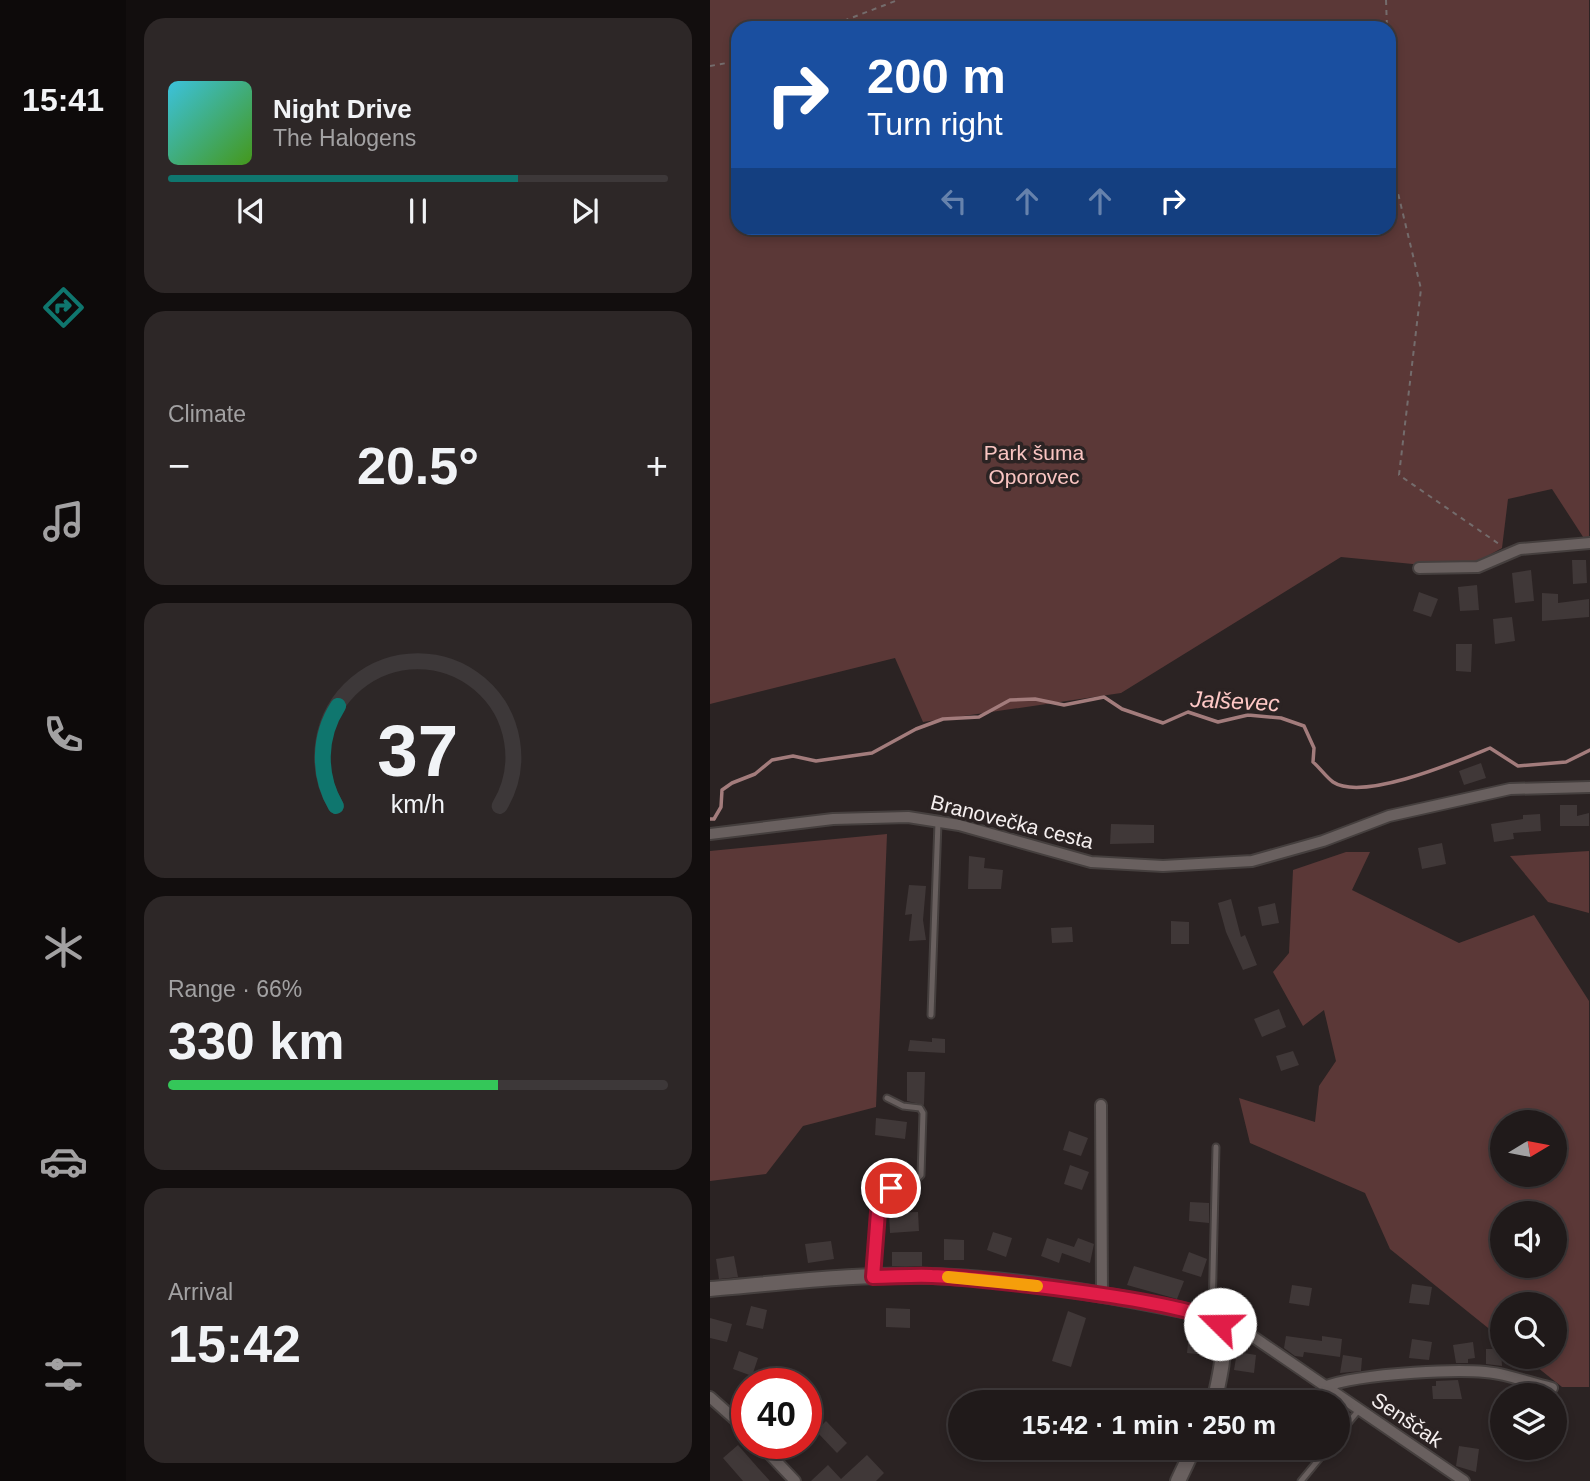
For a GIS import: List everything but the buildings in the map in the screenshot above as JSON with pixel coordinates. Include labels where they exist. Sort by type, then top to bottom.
[{"type":"street","points":[[1419,568],[1478,567],[1510,552],[1578,542],[1590,543]]},
{"type":"street","name":"Branovečka cesta","points":[[710,834],[833,819],[908,817],[938,822],[1091,862],[1163,866],[1252,861],[1323,841],[1389,816],[1510,789],[1590,787]]},
{"type":"street","points":[[1101,1105],[1102,1295]]},
{"type":"street","points":[[710,1289],[873,1277],[933,1276],[1102,1295],[1217,1323],[1222,1352],[1216,1390]]},
{"type":"street","name":"Senščak","points":[[1217,1323],[1249,1334],[1464,1481]]},
{"type":"street","points":[[1324,1387],[1336,1382],[1409,1373],[1503,1374],[1534,1383]]},
{"type":"street","points":[[710,1397],[731,1416]]},
{"type":"street","points":[[774,1459],[795,1481]]},
{"type":"street","points":[[1178,1481],[1188,1460]]},
{"type":"lane","points":[[931,1015],[938,822]]},
{"type":"lane","points":[[873,1277],[879,1199],[882,1192],[914,1182],[921,1175],[924,1113],[920,1108],[903,1106],[887,1098]]},
{"type":"lane","points":[[1216,1147],[1217,1323]]},
{"type":"lane","points":[[1350,1421],[1358,1411]]},
{"type":"lane","points":[[1301,1481],[1318,1460]]},
{"type":"path","points":[[842,21],[898,0]]},
{"type":"path","points":[[1386,0],[1387,21]]},
{"type":"path","points":[[710,66],[731,62]]},
{"type":"path","points":[[1396,185],[1421,289],[1399,475],[1510,552]]},
{"type":"green space","name":"Park šuma Oporovec","points":[[710,0],[1589,0],[1589,546],[1552,489],[1508,499],[1502,548],[1464,569],[1341,557],[1121,693],[923,722],[895,658],[710,704]]},
{"type":"green space","points":[[887,834],[876,1107],[803,1126],[766,1174],[710,1181],[710,851]]},
{"type":"green space","points":[[1589,851],[1589,913],[1548,902],[1510,856]]},
{"type":"green space","points":[[1346,852],[1370,852],[1352,890],[1459,943],[1534,915],[1589,1001],[1589,1387],[1567,1387],[1567,1383],[1557,1383],[1539,1369],[1567,1369],[1567,1292],[1490,1292],[1490,1330],[1390,1249],[1365,1193],[1250,1143],[1239,1098],[1315,1122],[1319,1086],[1336,1061],[1324,1010],[1303,1026],[1273,972],[1289,953],[1293,870]]},
{"type":"waterway","name":"Jalševec","points":[[710,819],[714,819],[721,807],[722,790],[755,774],[772,760],[793,756],[816,761],[872,753],[916,729],[943,719],[979,717],[1010,700],[1035,699],[1064,705],[1104,697],[1122,709],[1163,723],[1188,712],[1218,722],[1248,715],[1281,718],[1304,726],[1314,748],[1313,762],[1333,782],[1347,787],[1366,787],[1411,777],[1490,748],[1518,766],[1566,762],[1590,750]]},
{"type":"slow traffic","points":[[948,1277],[1037,1286]]},
{"type":"route","points":[[891,1188],[882,1192],[876,1213],[873,1277],[933,1276],[1066,1289],[1197,1313],[1209,1316],[1220,1324]]}]
